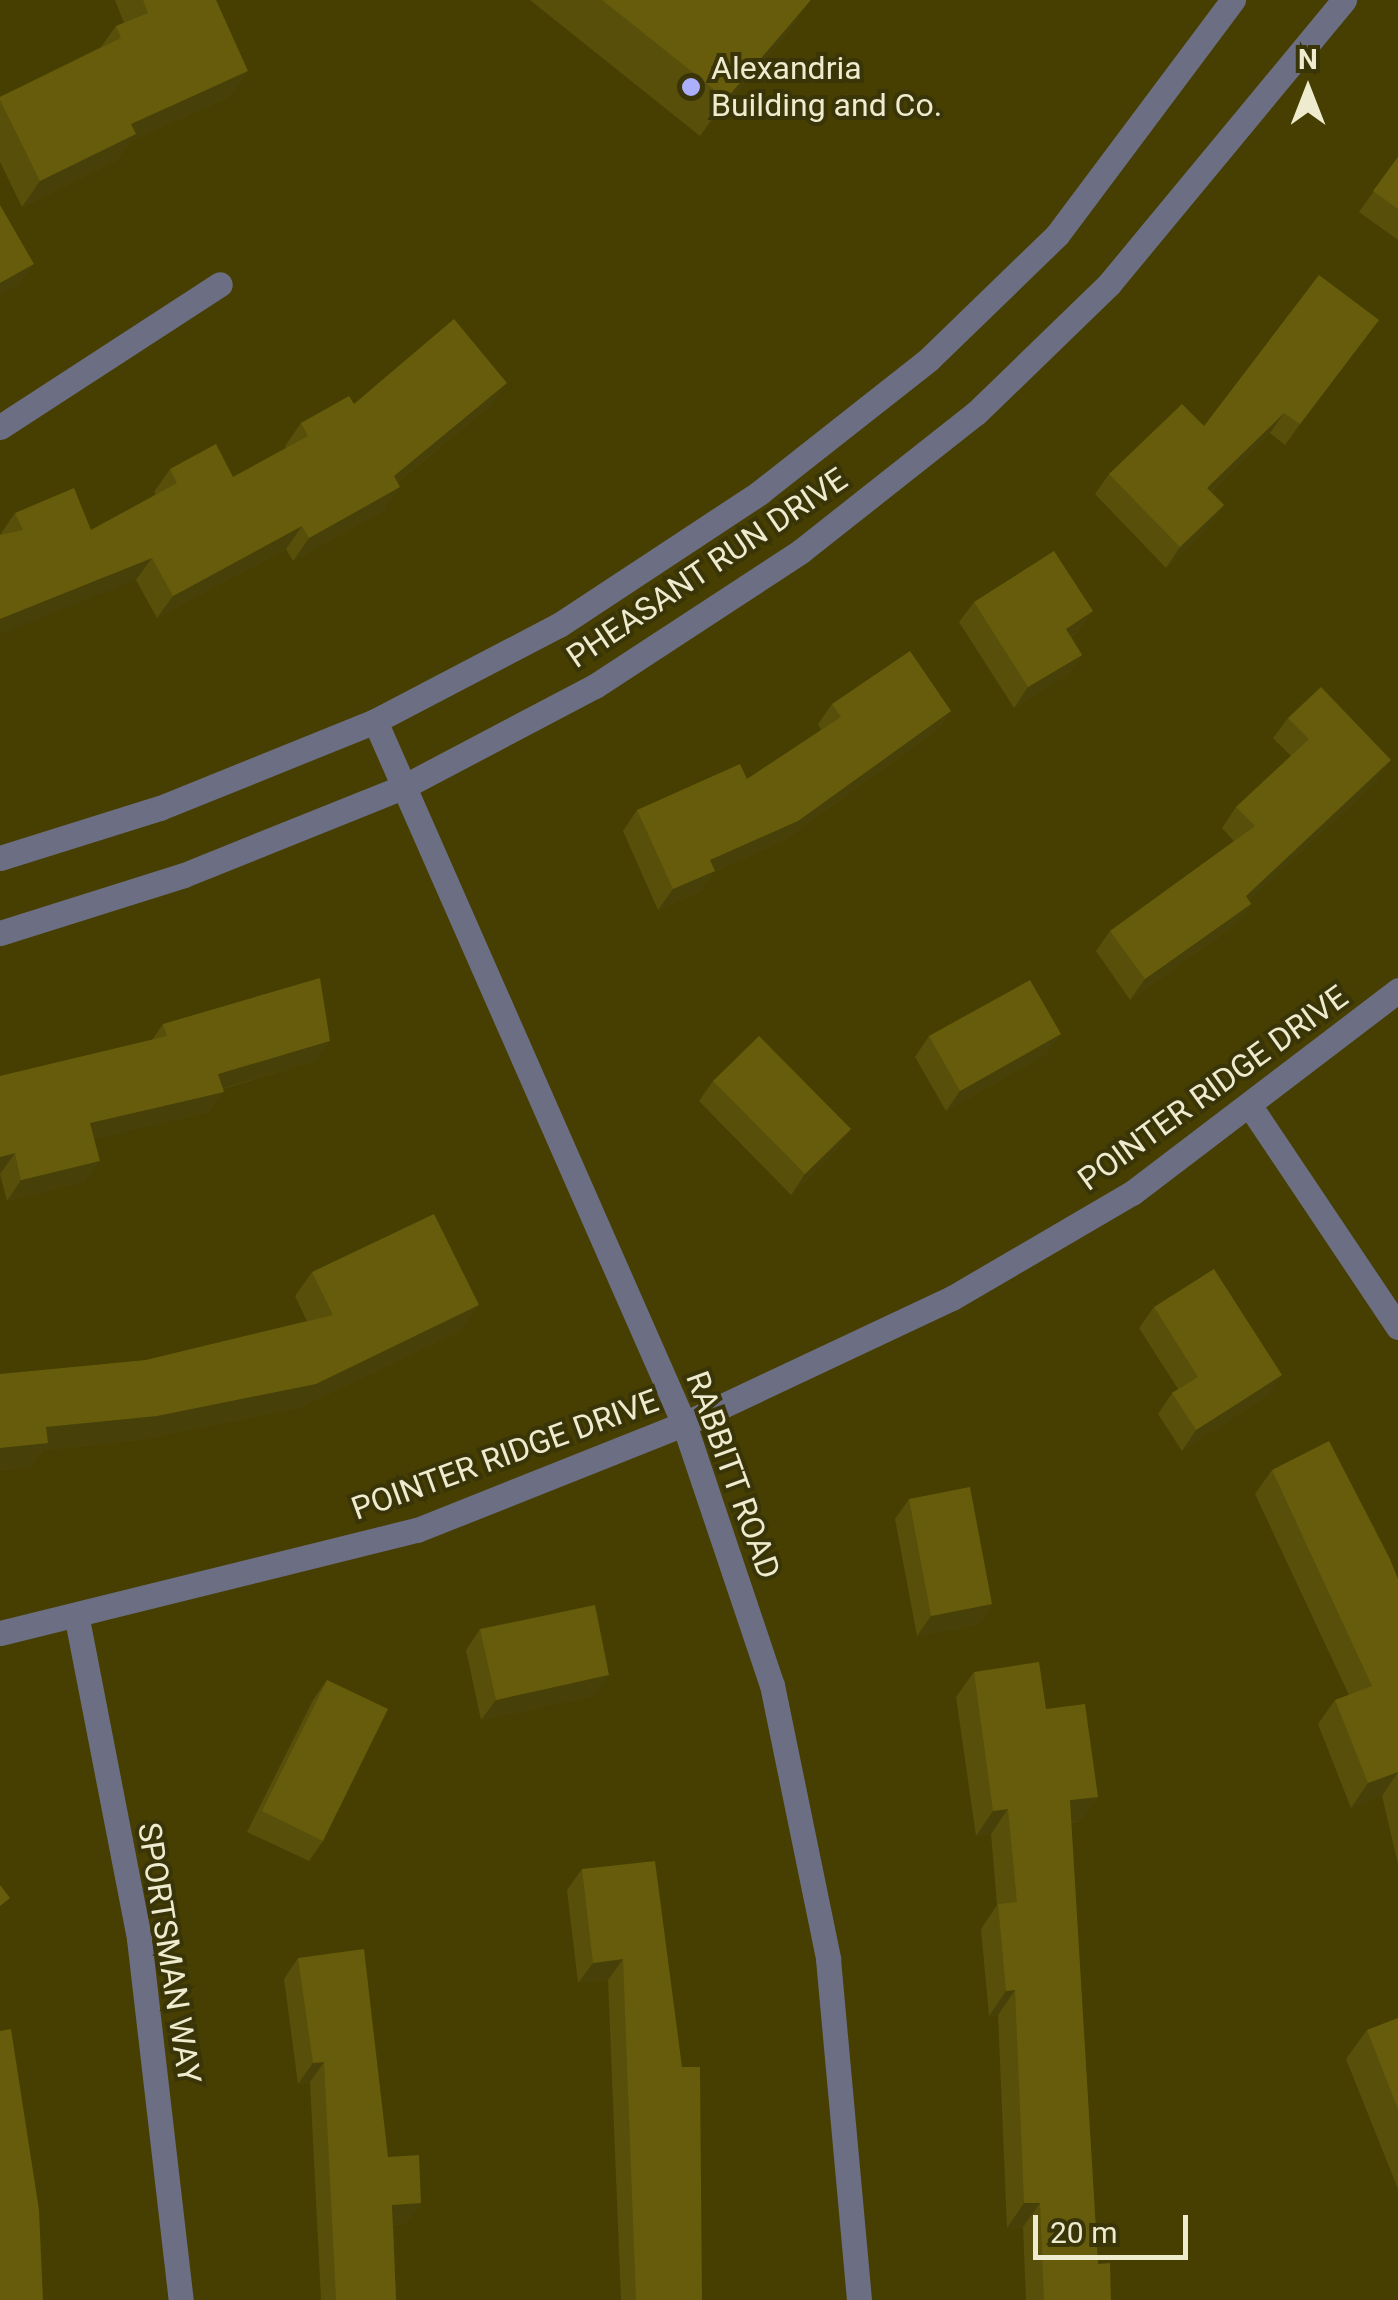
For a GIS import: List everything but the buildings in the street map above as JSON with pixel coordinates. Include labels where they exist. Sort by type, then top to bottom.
[{"type":"street","name":"PHEASANT RUN DRIVE","points":[[0,858],[160,808],[375,721],[559,625],[759,493],[929,359],[1057,235],[1233,0]]},
{"type":"street","name":"PHEASANT RUN DRIVE","points":[[0,933],[184,875],[405,786],[595,686],[801,551],[976,413],[1110,284],[1344,0]]},
{"type":"street","points":[[0,427],[220,284]]},
{"type":"street","name":"RABBITT ROAD","points":[[375,721],[684,1424],[772,1684],[828,1959],[859,2300]]},
{"type":"street","name":"POINTER RIDGE DRIVE","points":[[0,1633],[77,1619],[417,1530],[684,1424],[952,1298],[1132,1193],[1398,990]]},
{"type":"street","points":[[1250,1106],[1398,1327]]},
{"type":"street","name":"SPORTSMAN WAY","points":[[77,1619],[139,1939],[181,2300]]},
{"type":"place","name":"Alexandria Building and Co.","points":[[691,87]]}]
